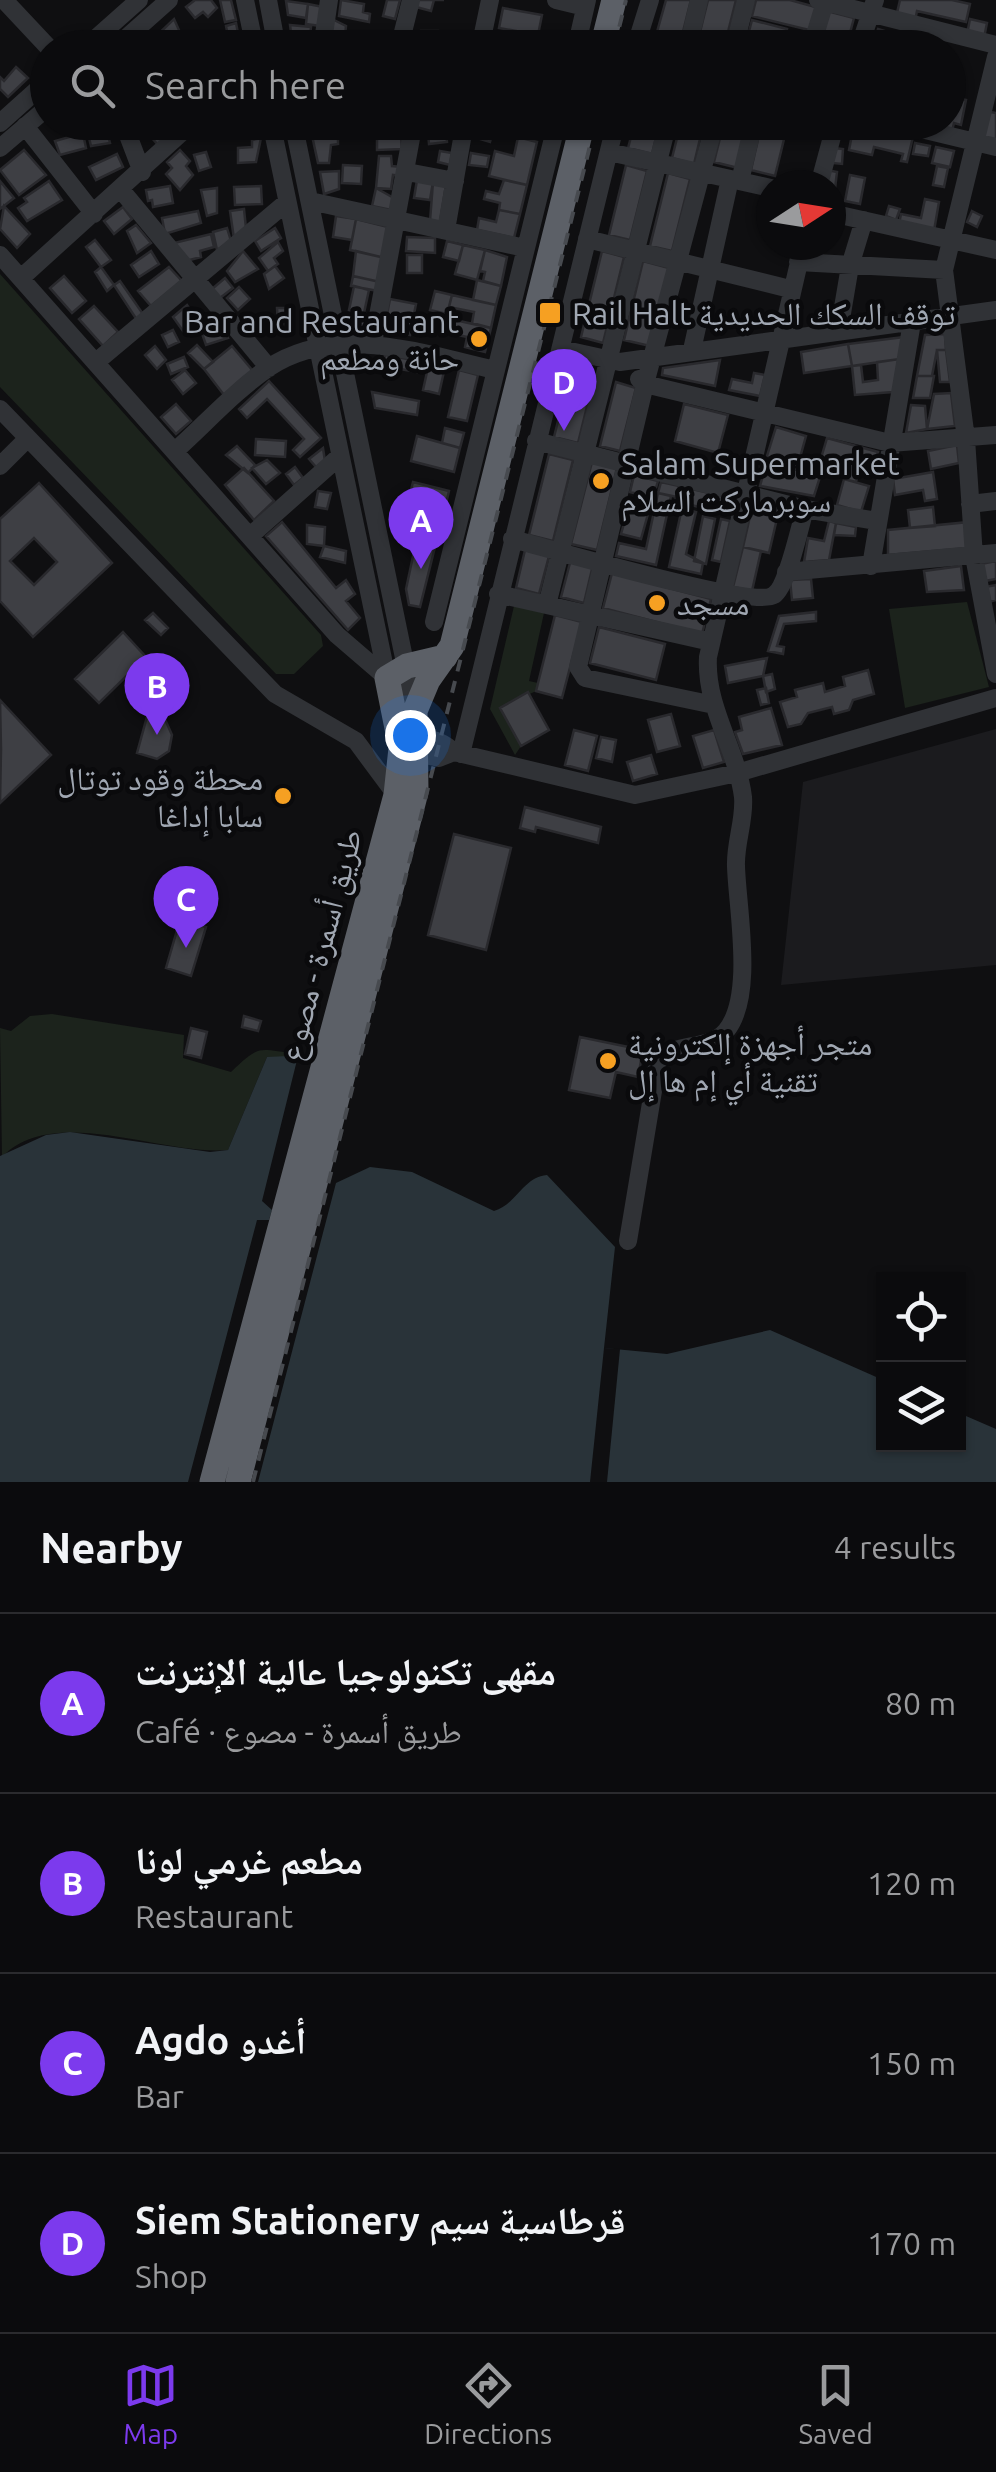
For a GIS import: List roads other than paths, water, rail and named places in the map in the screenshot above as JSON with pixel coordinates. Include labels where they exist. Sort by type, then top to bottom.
[{"type":"highway","points":[[606,30],[614,0]]},
{"type":"highway","points":[[212,1482],[308,1161],[381,881],[416,792],[415,711],[428,680],[446,657],[578,140]]},
{"type":"highway","points":[[397,672],[446,657]]},
{"type":"highway","name":"طريق أسمرة - مصوع","points":[[381,881],[396,795],[413,748],[397,672]]},
{"type":"highway","points":[[238,1482],[308,1161]]},
{"type":"street","points":[[4,0],[32,30]]},
{"type":"street","points":[[135,30],[169,0]]},
{"type":"street","points":[[245,0],[251,30]]},
{"type":"street","points":[[268,0],[274,30]]},
{"type":"street","points":[[325,30],[329,0]]},
{"type":"street","points":[[404,30],[411,0]]},
{"type":"street","points":[[484,30],[490,0]]},
{"type":"street","points":[[556,0],[586,4],[580,30]]},
{"type":"street","points":[[641,30],[650,0]]},
{"type":"street","points":[[692,30],[699,0]]},
{"type":"street","points":[[738,30],[746,0]]},
{"type":"street","points":[[816,30],[822,1],[873,7],[951,30]]},
{"type":"street","points":[[102,30],[128,3]]},
{"type":"street","points":[[966,34],[995,43],[944,270],[966,438],[974,556],[996,674]]},
{"type":"street","points":[[2,116],[30,94]]},
{"type":"street","points":[[0,148],[30,122]]},
{"type":"street","points":[[25,126],[30,132]]},
{"type":"street","points":[[36,140],[94,214]]},
{"type":"street","points":[[130,140],[142,172]]},
{"type":"street","points":[[21,278],[175,140]]},
{"type":"street","points":[[275,140],[340,456],[397,672],[415,711]]},
{"type":"street","points":[[297,140],[340,345],[397,672]]},
{"type":"street","points":[[373,343],[411,140]]},
{"type":"street","points":[[446,230],[462,140]]},
{"type":"street","points":[[434,622],[552,140]]},
{"type":"street","points":[[457,753],[612,140]]},
{"type":"street","points":[[547,605],[585,452],[614,361],[664,140]]},
{"type":"street","points":[[710,140],[645,384],[578,666],[584,678],[714,705]]},
{"type":"street","points":[[692,350],[748,140]]},
{"type":"street","points":[[822,170],[831,140]]},
{"type":"street","points":[[961,140],[996,147]]},
{"type":"street","points":[[609,152],[756,185]]},
{"type":"street","points":[[406,172],[455,180]]},
{"type":"street","points":[[122,191],[269,368]]},
{"type":"street","points":[[310,201],[525,248]]},
{"type":"street","points":[[96,362],[287,202]]},
{"type":"street","points":[[846,216],[996,250]]},
{"type":"street","points":[[840,331],[850,266],[864,220]]},
{"type":"street","points":[[587,239],[790,288]]},
{"type":"street","points":[[0,255],[337,636],[397,672]]},
{"type":"street","points":[[628,1241],[658,1061],[665,1053],[713,1040],[726,1031],[733,1016],[743,950],[736,867],[743,796],[714,705],[707,669],[798,260]]},
{"type":"street","points":[[825,260],[850,266],[944,270]]},
{"type":"street","points":[[561,349],[614,361],[996,310]]},
{"type":"street","points":[[871,566],[912,322]]},
{"type":"street","points":[[175,451],[269,368],[318,349],[373,343],[495,370]]},
{"type":"street","points":[[614,361],[645,384],[890,443],[996,435]]},
{"type":"street","points":[[0,409],[274,694],[356,740],[396,795]]},
{"type":"street","points":[[0,466],[28,438]]},
{"type":"street","points":[[536,441],[805,509],[877,522]]},
{"type":"street","points":[[250,536],[340,456]]},
{"type":"street","points":[[970,504],[996,501]]},
{"type":"street","points":[[512,539],[722,592],[771,598],[778,593],[805,509]]},
{"type":"street","points":[[786,572],[996,554]]},
{"type":"street","points":[[498,594],[710,642]]},
{"type":"street","points":[[413,748],[438,758],[457,753],[635,795],[736,773],[996,698]]},
{"type":"railway","points":[[618,30],[626,0]]},
{"type":"railway","points":[[253,1482],[591,140]]},
{"type":"place","name":"Rail Halt توقف السكك الحديدية","points":[[550,313]]},
{"type":"place","name":"Bar and Restaurant حانة ومطعم","points":[[479,339]]},
{"type":"place","name":"Siem Stationery قرطاسية سيم","points":[[564,431]]},
{"type":"place","name":"Salam Supermarket سوبرماركت السلام","points":[[601,481]]},
{"type":"place","name":"مقهى تكنولوجيا عالية الإنترنت","points":[[421,569]]},
{"type":"place","name":"مسجد","points":[[657,603]]},
{"type":"place","name":"مطعم غرمي لونا","points":[[157,735]]},
{"type":"place","name":"محطة وقود توتال سابا إداغا","points":[[283,796]]},
{"type":"place","name":"Agdo أغدو","points":[[186,948]]},
{"type":"place","name":"متجر أجهزة إلكترونية تقنية أي إم ها إل","points":[[608,1061]]}]
